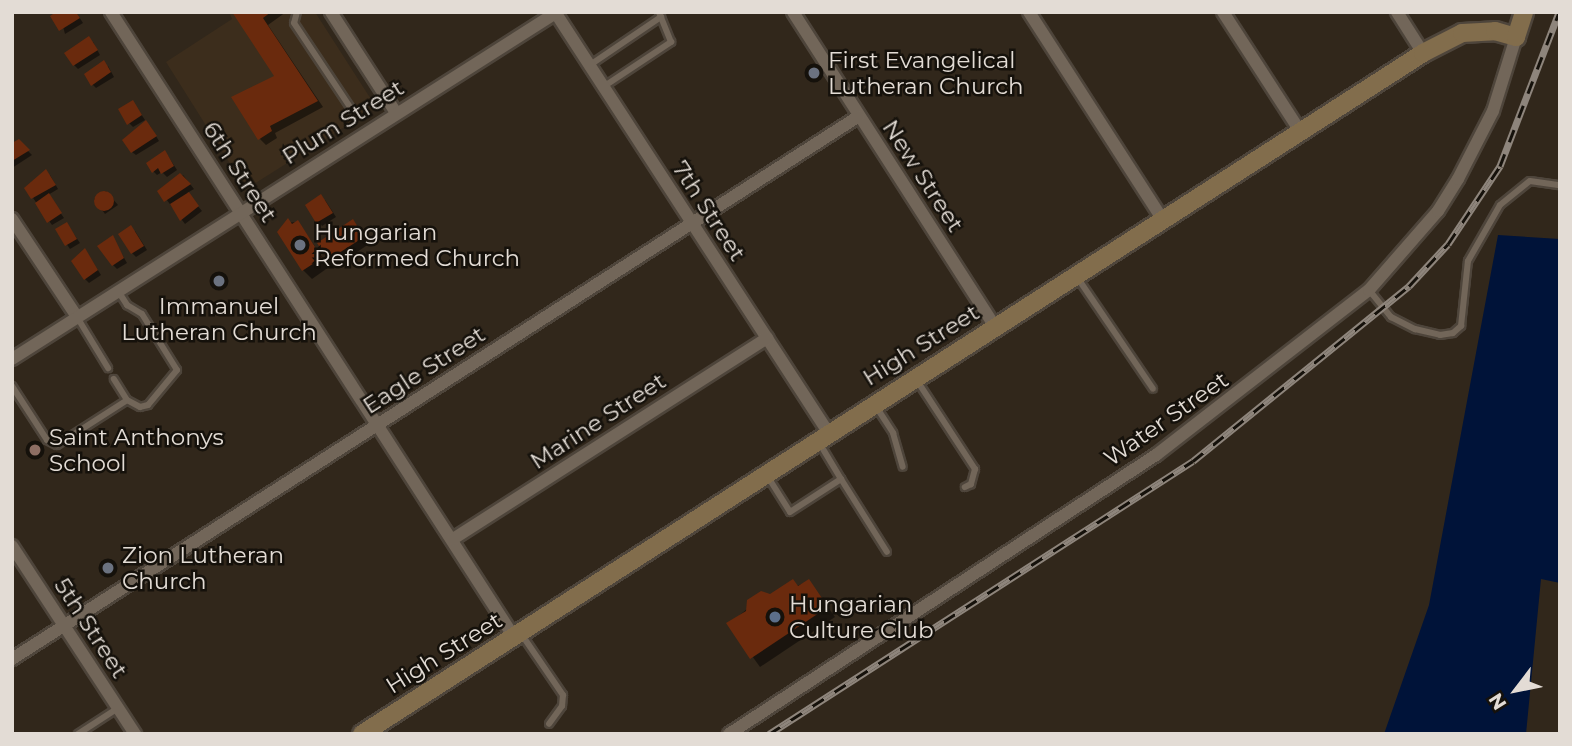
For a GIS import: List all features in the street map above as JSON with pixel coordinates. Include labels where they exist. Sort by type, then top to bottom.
[{"type":"street","name":"6th Street","points":[[111,12],[518,635]]},
{"type":"street","points":[[331,12],[396,113]]},
{"type":"street","name":"New Street","points":[[793,12],[995,327]]},
{"type":"street","points":[[1029,12],[1163,220]]},
{"type":"street","points":[[1223,12],[1300,131]]},
{"type":"street","points":[[1396,12],[1423,52]]},
{"type":"street","points":[[1517,37],[1524,12]]},
{"type":"street","name":"Plum Street","points":[[12,359],[556,13]]},
{"type":"street","name":"7th Street","points":[[556,13],[767,338],[823,436]]},
{"type":"street","name":"High Street","points":[[362,734],[1423,52],[1462,33],[1495,31],[1517,37]]},
{"type":"street","name":"Water Street","points":[[729,734],[1156,455],[1369,290],[1438,211],[1458,179],[1493,111],[1517,37]]},
{"type":"street","name":"Eagle Street","points":[[12,659],[859,116]]},
{"type":"street","points":[[12,219],[77,317]]},
{"type":"street","name":"Marine Street","points":[[453,539],[767,338]]},
{"type":"street","name":"5th Street","points":[[12,545],[135,734]]},
{"type":"lane","points":[[297,12],[294,23],[354,113]]},
{"type":"lane","points":[[589,65],[660,15],[671,42],[604,88]]},
{"type":"lane","points":[[1369,290],[1391,317],[1415,329],[1440,335],[1453,333],[1461,326],[1468,261],[1500,205],[1530,181],[1560,185]]},
{"type":"lane","points":[[1076,275],[1153,389]]},
{"type":"lane","points":[[114,379],[127,400],[140,407],[148,405],[177,370],[142,314],[127,305],[118,291]]},
{"type":"lane","points":[[77,317],[108,368]]},
{"type":"lane","points":[[915,377],[975,469],[971,484],[965,488]]},
{"type":"lane","points":[[12,386],[47,440],[57,445],[127,400]]},
{"type":"lane","points":[[874,403],[893,433],[904,467]]},
{"type":"lane","points":[[823,436],[841,479],[887,552]]},
{"type":"lane","points":[[765,473],[790,512],[841,479]]},
{"type":"lane","points":[[518,635],[563,695],[562,706],[549,724]]},
{"type":"lane","points":[[78,734],[118,708]]},
{"type":"shaded area","points":[[229,12],[315,12],[376,107],[246,189],[166,62],[232,19]]},
{"type":"water","points":[[1498,235],[1560,239],[1560,583],[1541,579],[1526,734],[1384,734],[1429,605]]},
{"type":"building","points":[[56,12],[76,12],[80,18],[59,31],[50,16]]},
{"type":"building","points":[[232,12],[271,12],[263,18],[318,101],[270,126],[272,131],[258,140],[231,97],[274,76]]},
{"type":"building","points":[[89,36],[98,50],[73,66],[64,53]]},
{"type":"building","points":[[104,60],[111,72],[91,86],[84,74]]},
{"type":"building","points":[[133,100],[142,115],[127,125],[118,109]]},
{"type":"building","points":[[146,120],[157,136],[131,153],[122,140]]},
{"type":"building","points":[[19,139],[30,150],[12,161],[12,143]]},
{"type":"building","points":[[165,150],[174,166],[161,174],[158,168],[152,173],[146,163]]},
{"type":"building","points":[[46,169],[56,185],[31,199],[24,188]]},
{"type":"building","points":[[180,173],[191,184],[164,202],[157,191]]},
{"type":"building","points":[[104,191],[111,194],[114,201],[111,208],[104,211],[97,208],[94,201],[97,194]]},
{"type":"building","points":[[189,192],[199,206],[180,221],[170,204]]},
{"type":"building","points":[[49,193],[62,213],[47,223],[35,203]]},
{"type":"building","points":[[321,194],[333,213],[316,223],[305,205]]},
{"type":"building","name":"Hungarian Reformed Church","points":[[288,218],[292,224],[298,220],[322,258],[302,271],[277,232]]},
{"type":"building","points":[[353,219],[364,237],[328,260],[317,243]]},
{"type":"building","points":[[67,222],[77,239],[65,246],[55,229]]},
{"type":"building","points":[[131,225],[144,246],[131,254],[118,234]]},
{"type":"building","points":[[113,235],[124,258],[112,266],[97,246]]},
{"type":"building","points":[[85,248],[98,270],[84,280],[71,261]]},
{"type":"building","name":"Hungarian Culture Club","points":[[793,579],[798,586],[809,579],[828,607],[750,659],[726,623],[746,611],[747,600],[761,591],[770,594]]},
{"type":"railway","points":[[769,734],[1193,461],[1409,286],[1448,244],[1500,166],[1559,12]]},
{"type":"place","name":"First Evangelical Lutheran Church","points":[[814,73]]},
{"type":"place","name":"Hungarian Reformed Church","points":[[300,245]]},
{"type":"place","name":"Immanuel Lutheran Church","points":[[219,281]]},
{"type":"place","name":"Saint Anthonys School","points":[[35,450]]},
{"type":"place","name":"Zion Lutheran Church","points":[[108,568]]},
{"type":"place","name":"Hungarian Culture Club","points":[[775,617]]}]
